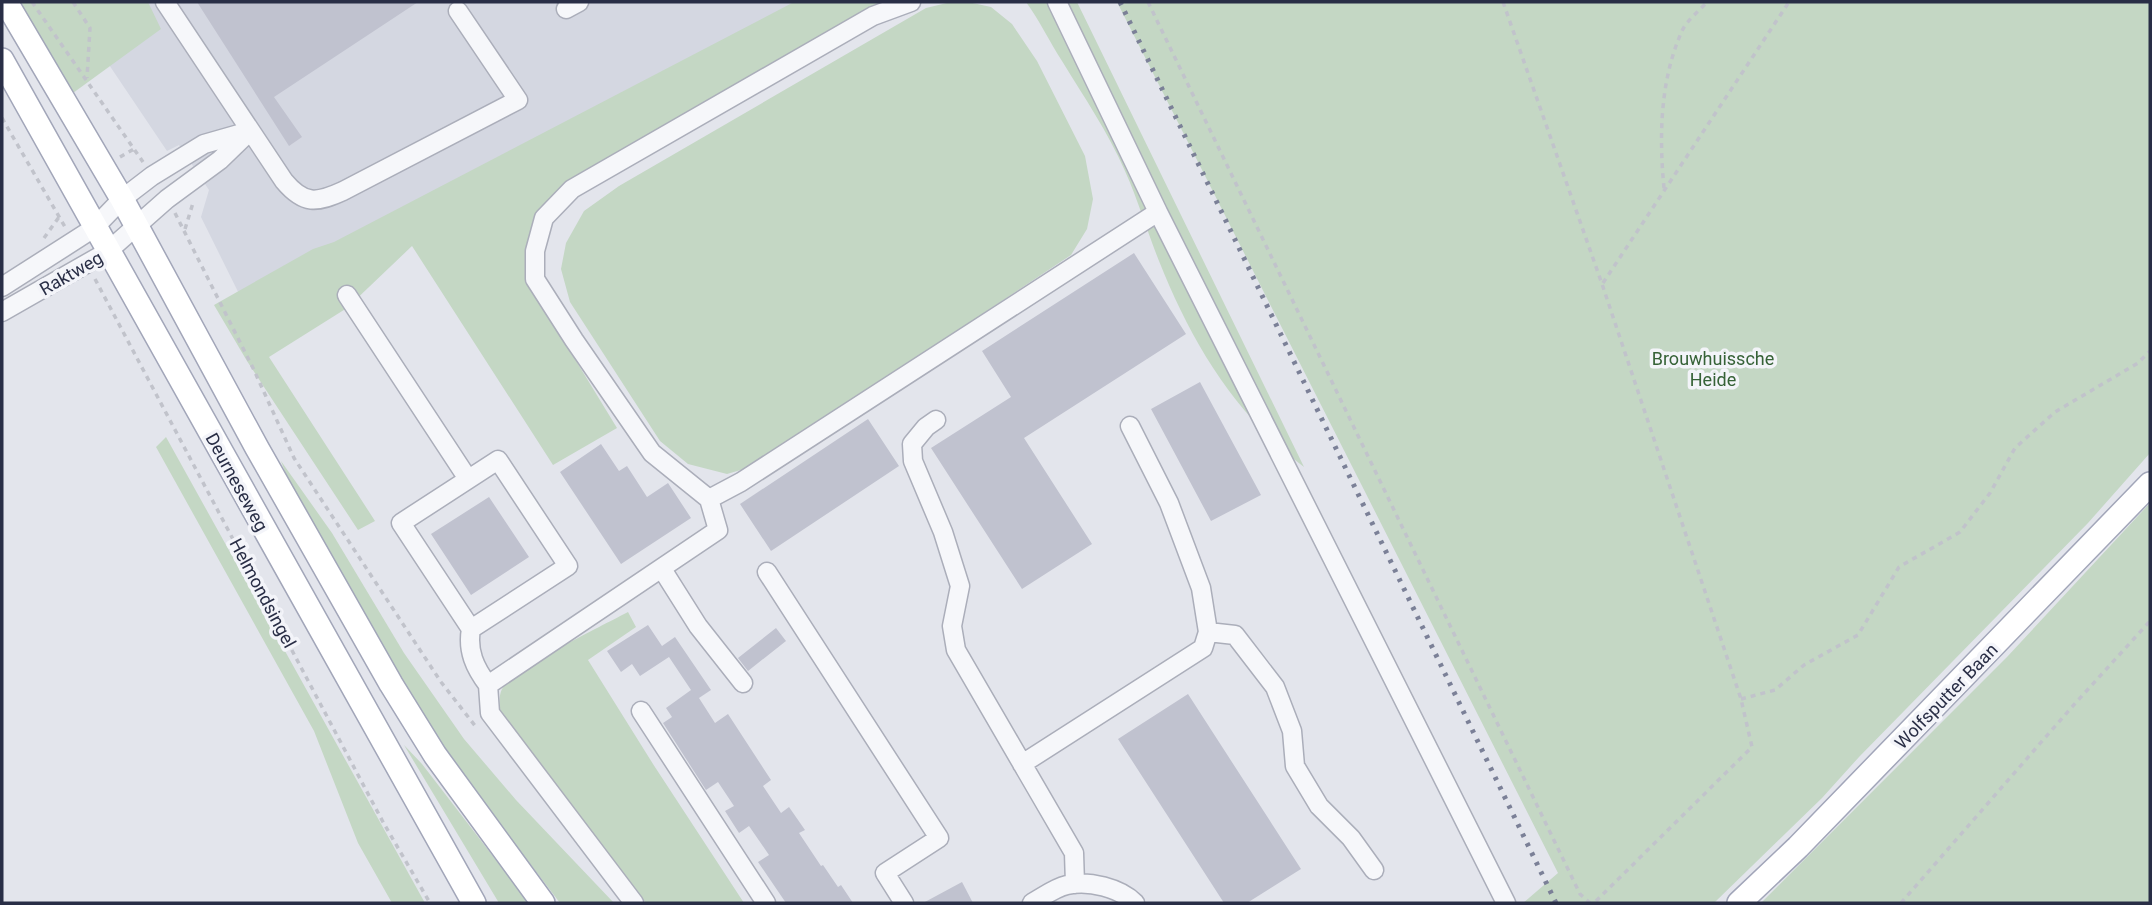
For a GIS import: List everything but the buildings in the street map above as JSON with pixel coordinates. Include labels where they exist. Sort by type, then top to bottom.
[{"type":"main road","name":"Deurneseweg","points":[[6,2],[122,199],[257,448],[391,684],[443,765],[543,903]]},
{"type":"main road","name":"Deurneseweg","points":[[2,61],[474,903]]},
{"type":"main road","name":"Wolfsputter Baan","points":[[1738,903],[1798,847],[2150,484]]},
{"type":"street","points":[[165,2],[290,188],[304,198],[320,200],[343,191],[518,100],[458,11]]},
{"type":"street","points":[[488,685],[718,530],[709,499],[653,453],[535,279],[535,251],[544,218],[572,189],[873,16],[911,2]]},
{"type":"street","points":[[1057,2],[1158,212],[1506,903]]},
{"type":"street","points":[[122,199],[152,176],[204,144],[250,131]]},
{"type":"street","points":[[137,228],[167,199],[220,160],[250,131]]},
{"type":"street","name":"Raktweg","points":[[2,287],[94,228],[122,199]]},
{"type":"street","points":[[709,499],[741,482],[1158,212]]},
{"type":"street","name":"Raktweg","points":[[2,312],[107,252],[137,228]]},
{"type":"street","points":[[347,295],[468,479]]},
{"type":"street","points":[[936,420],[926,427],[912,444],[913,461],[943,532],[960,586],[952,626],[956,650],[1074,853],[1075,884]]},
{"type":"street","points":[[1022,764],[1203,648],[1208,632],[1201,588],[1169,503],[1130,426]]},
{"type":"street","points":[[471,629],[568,566],[498,460],[401,523],[471,629],[468,645],[480,675],[488,685],[490,713],[634,903]]},
{"type":"street","points":[[662,569],[698,626],[743,683]]},
{"type":"street","points":[[767,572],[939,838],[885,873],[904,903]]},
{"type":"street","points":[[1208,632],[1236,635],[1275,687],[1292,731],[1295,766],[1319,806],[1351,838],[1374,870]]},
{"type":"street","points":[[641,711],[766,903]]},
{"type":"street","points":[[1032,903],[1058,888],[1075,884],[1115,890],[1135,903]]},
{"type":"path","points":[[32,2],[152,176]]},
{"type":"path","points":[[73,2],[90,27],[87,79]]},
{"type":"path","points":[[1148,2],[1580,894],[1592,903],[1752,747],[1741,699],[1602,284],[1503,2]]},
{"type":"path","points":[[1664,190],[1660,143],[1666,82],[1683,29],[1707,2]]},
{"type":"path","points":[[1602,284],[1789,2]]},
{"type":"path","points":[[2,118],[53,207]]},
{"type":"path","points":[[167,199],[253,368],[294,458],[441,682],[484,737]]},
{"type":"path","name":"Helmondsingel","points":[[97,282],[383,822],[430,903]]},
{"type":"path","points":[[1741,699],[1774,690],[1804,665],[1858,635],[1899,567],[1960,532],[1990,493],[2015,448],[2055,412],[2138,363],[2150,351]]},
{"type":"path","points":[[1901,903],[2150,621]]},
{"type":"shaded area","points":[[83,2],[858,2],[255,326],[201,217],[209,190],[179,145],[167,151],[93,41]]},
{"type":"green space","points":[[11,2],[148,2],[161,29],[73,93]]},
{"type":"green space","points":[[794,2],[892,2],[546,214],[534,292],[617,428],[553,465],[412,246],[347,308],[269,357],[375,521],[358,530],[247,361],[214,305],[313,249],[334,242]]},
{"type":"green space","points":[[951,2],[968,2],[991,7],[1012,24],[1037,61],[1085,156],[1093,199],[1087,229],[1071,255],[754,466],[727,474],[688,464],[660,441],[570,302],[561,269],[566,243],[584,211],[619,186],[926,8]]},
{"type":"green space","points":[[1026,2],[1077,2],[1304,467],[1256,424],[1217,374],[1200,347],[1172,291],[1118,157]]},
{"type":"green space","name":"Brouwhuissche Heide","points":[[1117,2],[2150,2],[2150,453],[2088,523],[1822,798],[1714,903],[1523,903],[1558,873]]},
{"type":"green space","points":[[166,437],[425,903],[392,903],[358,843],[314,731],[156,447]]},
{"type":"green space","points":[[281,461],[332,533],[404,653],[464,739],[516,800],[614,903],[560,903],[447,755],[396,671],[288,480]]},
{"type":"green space","points":[[2150,503],[2150,903],[1761,903],[2007,657]]},
{"type":"green space","points":[[628,612],[636,627],[588,660],[744,903],[646,903],[501,716],[501,692],[510,680],[540,659]]},
{"type":"green space","points":[[404,745],[422,764],[529,903],[499,903]]},
{"type":"railway","points":[[1120,2],[1556,903]]}]
